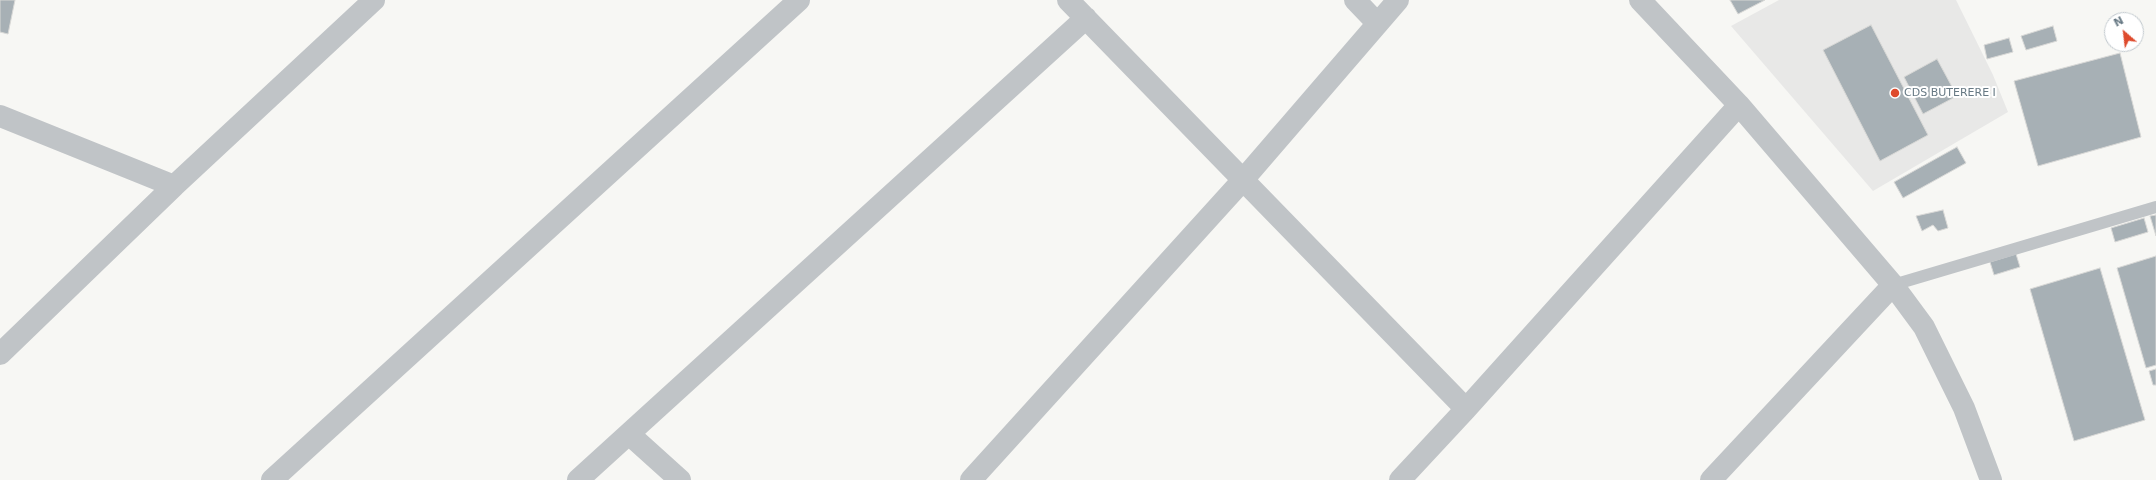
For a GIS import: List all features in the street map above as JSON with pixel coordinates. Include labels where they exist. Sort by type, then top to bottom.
[{"type":"street","points":[[0,354],[174,186],[374,0]]},
{"type":"street","points":[[272,480],[799,0]]},
{"type":"street","points":[[1068,0],[1466,409]]},
{"type":"street","points":[[1355,0],[1377,23]]},
{"type":"street","points":[[971,480],[1242,180],[1398,0]]},
{"type":"street","points":[[1640,0],[1739,106],[1893,285],[1924,327],[1964,408],[1991,480]]},
{"type":"street","points":[[578,480],[1086,18]]},
{"type":"street","points":[[1400,480],[1466,409],[1739,106]]},
{"type":"street","points":[[0,116],[174,186]]},
{"type":"street","points":[[1711,480],[1893,285]]},
{"type":"street","points":[[629,434],[680,480]]},
{"type":"lane","points":[[1893,285],[2156,207]]},
{"type":"shaded area","name":"CDS BUTERERE I","points":[[1779,0],[1956,0],[1993,75],[2008,112],[1873,191],[1731,26]]},
{"type":"building","points":[[0,0],[15,0],[8,34],[0,32]]},
{"type":"building","points":[[1730,0],[1765,0],[1738,14]]},
{"type":"building","points":[[1871,25],[1928,135],[1880,161],[1823,50]]},
{"type":"building","points":[[2053,26],[2057,41],[2026,50],[2021,36]]},
{"type":"building","points":[[2009,38],[2013,52],[1987,59],[1984,45]]},
{"type":"building","points":[[2120,53],[2141,137],[2038,166],[2014,81]]},
{"type":"building","points":[[1937,59],[1957,96],[1923,114],[1904,77]]},
{"type":"building","points":[[1957,147],[1966,163],[1903,198],[1894,182]]},
{"type":"building","points":[[1943,210],[1948,228],[1938,231],[1933,225],[1922,231],[1916,216]]},
{"type":"building","points":[[2156,215],[2156,236],[2150,216]]},
{"type":"building","points":[[2144,218],[2148,232],[2115,242],[2111,228]]},
{"type":"building","points":[[2016,254],[2020,267],[1994,275],[1990,262]]},
{"type":"building","points":[[2156,256],[2156,365],[2146,368],[2117,268]]},
{"type":"building","points":[[2100,268],[2145,420],[2074,441],[2030,289]]},
{"type":"building","points":[[2156,369],[2156,385],[2153,385],[2149,371]]},
{"type":"place","name":"CDS BUTERERE I","points":[[1895,93]]}]
